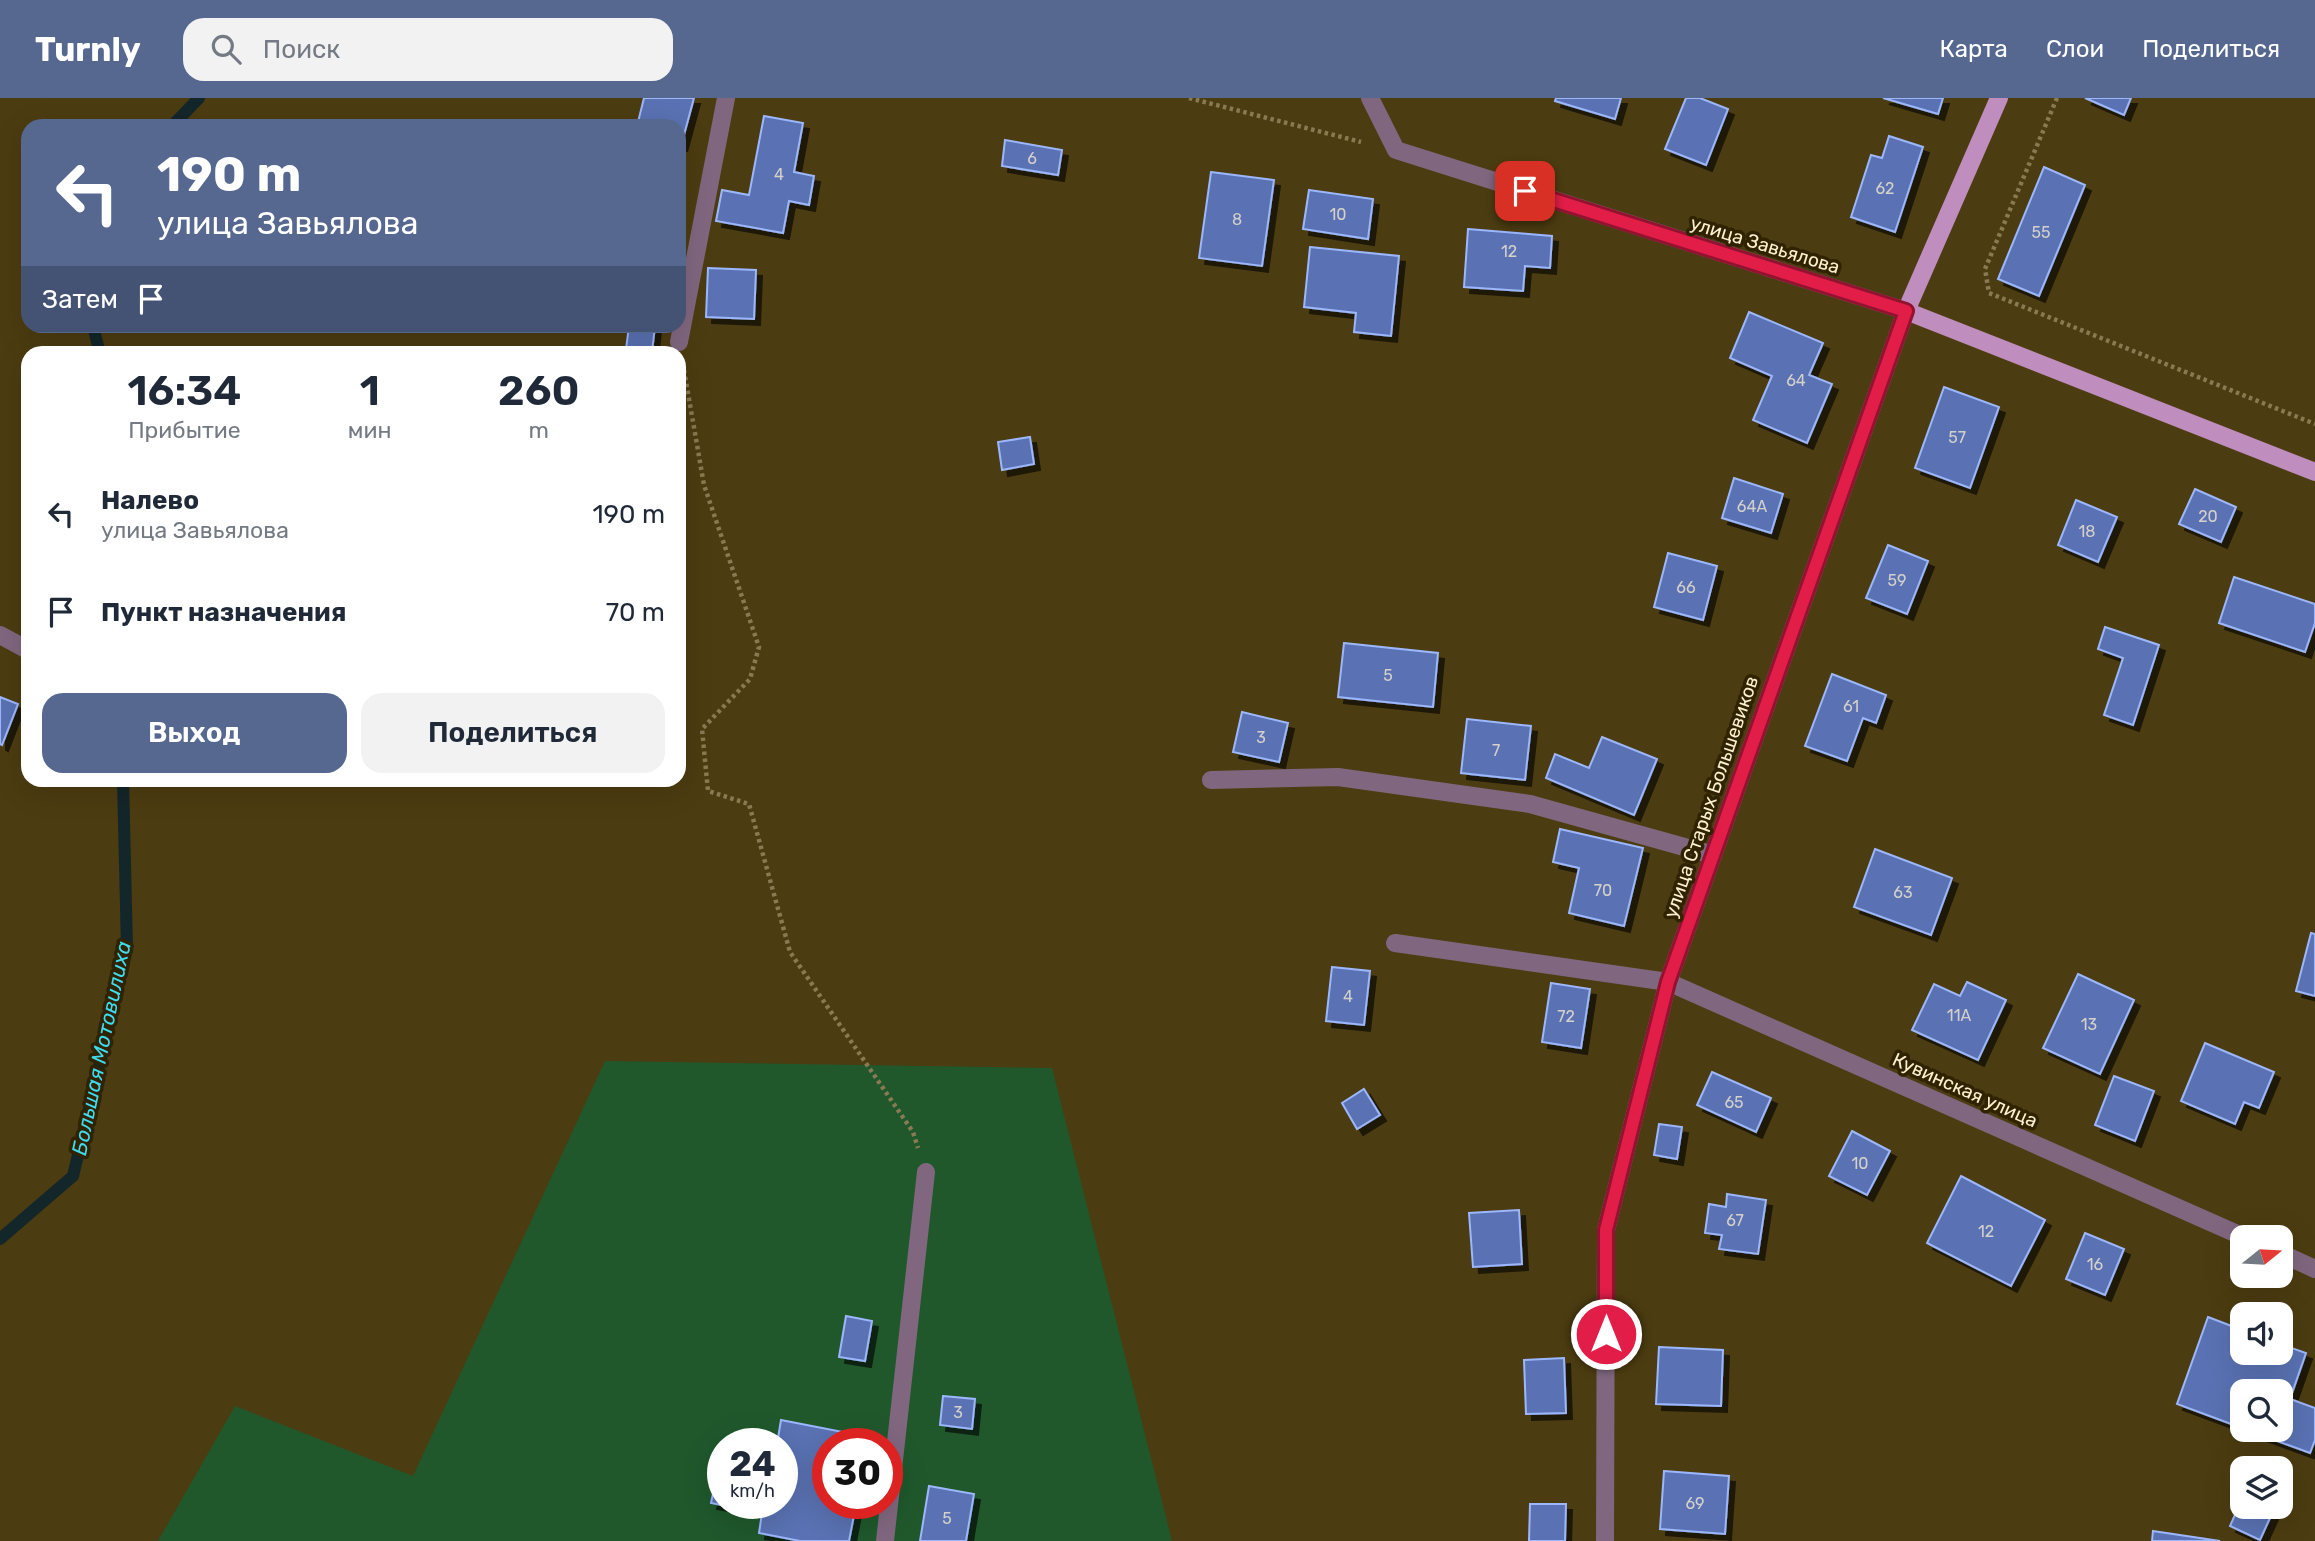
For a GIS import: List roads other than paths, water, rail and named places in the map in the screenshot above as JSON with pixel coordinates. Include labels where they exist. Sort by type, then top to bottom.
[{"type":"main road","name":"улица Старых Большевиков","points":[[1906,311],[1999,98]]},
{"type":"main road","name":"улица Завьялова","points":[[1906,311],[2315,472]]},
{"type":"street","points":[[686,306],[726,98]]},
{"type":"street","name":"улица Завьялова","points":[[1370,98],[1396,150],[1906,311]]},
{"type":"street","name":"улица Старых Большевиков","points":[[1605,1541],[1606,1230],[1668,982],[1906,311]]},
{"type":"street","points":[[679,342],[681,333]]},
{"type":"street","points":[[0,635],[21,646]]},
{"type":"street","points":[[1211,780],[1338,778],[1530,804],[1713,855]]},
{"type":"street","name":"Кувинская улица","points":[[1395,943],[1668,982],[2230,1231]]},
{"type":"street","points":[[885,1541],[926,1172]]},
{"type":"street","points":[[2293,1259],[2315,1269]]},
{"type":"waterway","name":"Большая Мотовилиха","points":[[179,119],[199,98]]},
{"type":"waterway","name":"Большая Мотовилиха","points":[[95,333],[98,346]]},
{"type":"waterway","name":"Большая Мотовилиха","points":[[0,1239],[73,1176],[127,949],[123,787]]}]
